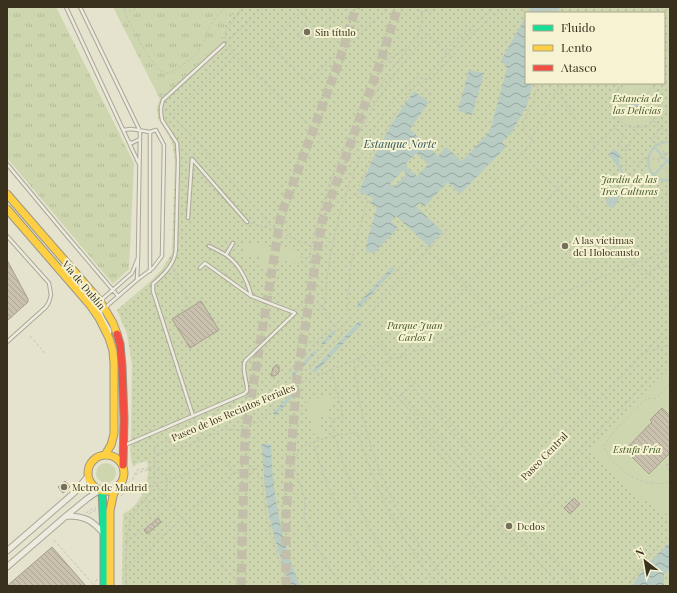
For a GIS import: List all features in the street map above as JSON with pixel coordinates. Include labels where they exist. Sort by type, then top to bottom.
[{"type":"street","name":"Vía de Dublín","points":[[7,194],[100,301],[114,326],[118,337],[123,363],[124,428],[122,465]]},
{"type":"street","name":"Vía de Dublín","points":[[7,209],[90,305],[99,318],[109,338],[114,363],[114,427],[111,445],[105,455]]},
{"type":"street","points":[[7,551],[75,492],[88,476],[92,462],[96,458],[108,455],[116,458],[122,465],[124,476],[116,488],[110,511],[105,586]]},
{"type":"street","points":[[88,476],[94,486],[101,490],[109,491],[116,488]]},
{"type":"street","points":[[7,567],[66,516],[101,490]]},
{"type":"street","points":[[101,490],[103,498],[105,586]]},
{"type":"street","points":[[66,516],[85,518],[94,523],[104,535]]},
{"type":"lane","points":[[66,7],[140,165]]},
{"type":"lane","points":[[80,7],[140,131],[137,280]]},
{"type":"lane","points":[[193,416],[153,291],[154,284],[171,265],[175,255],[176,242],[177,143],[162,120],[161,107],[163,100],[224,44]]},
{"type":"lane","points":[[106,310],[118,296],[150,271],[162,256],[164,145],[156,130],[150,132],[131,129],[123,130]]},
{"type":"lane","points":[[150,132],[150,271]]},
{"type":"lane","points":[[128,142],[132,143],[140,139]]},
{"type":"lane","points":[[188,218],[192,159],[247,222]]},
{"type":"lane","points":[[7,164],[118,296]]},
{"type":"lane","points":[[7,236],[49,283],[51,295],[46,307],[7,342]]},
{"type":"lane","points":[[226,255],[233,243]]},
{"type":"lane","points":[[209,246],[232,260],[240,270],[248,285],[251,296]]},
{"type":"lane","points":[[109,338],[110,330],[99,311],[98,306],[100,301],[132,273],[138,258]]},
{"type":"lane","points":[[122,446],[244,394],[247,391],[248,386],[243,366],[245,361],[295,313],[251,296],[205,262],[200,268]]},
{"type":"path","points":[[122,8],[132,11],[138,7]]},
{"type":"path","points":[[122,8],[136,36],[147,52],[157,66],[162,71],[167,73],[173,72],[197,52],[210,27],[225,7]]},
{"type":"path","points":[[224,44],[226,31],[243,7]]},
{"type":"path","points":[[224,44],[264,7]]},
{"type":"path","points":[[328,7],[335,14],[306,43],[298,37],[308,19],[301,11],[270,43],[307,82],[385,10],[382,7]]},
{"type":"path","points":[[309,258],[324,198],[340,156],[376,92],[390,71],[418,36],[421,28],[422,12],[419,7]]},
{"type":"path","points":[[422,12],[438,7]]},
{"type":"path","points":[[445,51],[495,7]]},
{"type":"path","points":[[324,310],[333,243],[349,186],[366,146],[384,115],[405,88],[418,77],[431,80],[480,28],[506,7]]},
{"type":"path","points":[[421,85],[448,54],[473,31],[480,28]]},
{"type":"path","points":[[295,313],[310,292],[318,239],[324,215],[333,190],[353,142],[379,97],[407,58],[429,34],[452,58]]},
{"type":"path","points":[[224,44],[340,156]]},
{"type":"path","points":[[665,44],[670,58]]},
{"type":"path","points":[[382,63],[409,47]]},
{"type":"path","points":[[172,114],[235,55]]},
{"type":"path","points":[[335,326],[347,313],[348,287],[352,259],[368,200],[356,194],[357,190],[383,135],[418,83],[431,94]]},
{"type":"path","points":[[531,138],[525,134],[522,123],[532,104],[538,84]]},
{"type":"path","points":[[364,319],[533,140],[531,138],[561,84]]},
{"type":"path","points":[[562,84],[562,96],[567,106],[594,141],[594,150]]},
{"type":"path","points":[[399,358],[635,106],[635,103],[615,84]]},
{"type":"path","points":[[623,84],[613,95],[614,114],[627,127],[648,127],[663,110],[670,111]]},
{"type":"path","points":[[649,84],[658,92],[661,113]]},
{"type":"path","points":[[635,103],[638,102],[656,84]]},
{"type":"path","points":[[163,100],[165,107],[275,230]]},
{"type":"path","points":[[638,102],[638,106]]},
{"type":"path","points":[[635,106],[638,106],[670,136]]},
{"type":"path","points":[[630,183],[626,170],[626,151],[636,132],[637,126]]},
{"type":"path","points":[[661,127],[652,142],[660,146],[665,156]]},
{"type":"path","points":[[614,128],[624,136],[618,144],[626,151]]},
{"type":"path","points":[[420,156],[433,141]]},
{"type":"path","points":[[658,159],[660,155],[664,153],[670,153]]},
{"type":"path","points":[[521,154],[635,263],[666,290],[670,297]]},
{"type":"path","points":[[632,176],[643,159],[647,158],[662,160]]},
{"type":"path","points":[[658,159],[662,168],[670,169]]},
{"type":"path","points":[[667,166],[667,250]]},
{"type":"path","points":[[404,171],[408,168]]},
{"type":"path","points":[[247,222],[275,230],[311,246]]},
{"type":"path","points":[[340,330],[422,244],[556,371],[595,404]]},
{"type":"path","points":[[373,367],[500,318],[670,249]]},
{"type":"path","points":[[478,454],[659,263],[670,249]]},
{"type":"path","points":[[300,258],[315,259]]},
{"type":"path","points":[[171,265],[192,307]]},
{"type":"path","points":[[647,274],[659,268],[670,266]]},
{"type":"path","points":[[666,290],[670,291]]},
{"type":"path","points":[[310,292],[333,324],[343,333],[310,368],[312,378]]},
{"type":"path","points":[[264,398],[333,324]]},
{"type":"path","name":"Paseo Central","points":[[418,586],[670,326]]},
{"type":"path","points":[[30,336],[45,353]]},
{"type":"path","points":[[313,340],[326,351]]},
{"type":"path","points":[[172,349],[186,341]]},
{"type":"path","points":[[393,360],[378,342],[364,356],[504,520]]},
{"type":"path","points":[[644,353],[670,345]]},
{"type":"path","name":"Paseo de los Recintos Feriales","points":[[155,457],[155,445],[364,356]]},
{"type":"path","points":[[358,358],[489,513]]},
{"type":"path","points":[[354,360],[360,403],[368,438],[377,466],[390,496],[401,515],[415,538],[446,581],[441,586]]},
{"type":"path","points":[[332,370],[343,417],[331,420],[343,466],[365,519],[386,554],[409,586]]},
{"type":"path","points":[[408,381],[506,495]]},
{"type":"path","points":[[515,516],[648,381]]},
{"type":"path","points":[[398,397],[416,383],[510,491]]},
{"type":"path","points":[[670,384],[656,398],[646,399],[611,435],[604,447],[620,468],[630,476],[638,480],[660,484],[670,481]]},
{"type":"path","points":[[127,586],[126,569],[128,531],[131,518],[144,501],[154,484],[155,457],[173,449],[182,448],[224,429],[240,430],[262,420],[282,390]]},
{"type":"path","points":[[401,395],[580,586]]},
{"type":"path","points":[[193,416],[197,427]]},
{"type":"path","points":[[341,586],[320,551],[304,518],[305,499],[294,467],[298,452],[302,446],[334,436],[357,432],[382,498],[405,540],[437,586]]},
{"type":"path","points":[[313,442],[330,490],[347,526],[369,564],[385,586]]},
{"type":"path","points":[[470,583],[590,459],[580,450]]},
{"type":"path","points":[[154,484],[168,481],[224,458],[237,474],[249,469],[258,468],[233,490],[236,494],[255,477],[261,477],[267,519],[272,539],[288,586]]},
{"type":"path","points":[[670,464],[666,464],[670,472]]},
{"type":"path","points":[[136,475],[139,472],[155,465]]},
{"type":"path","points":[[144,501],[148,502],[159,498],[165,491],[168,481],[165,473],[155,465]]},
{"type":"path","points":[[120,497],[127,489],[137,470],[148,468]]},
{"type":"path","points":[[126,569],[234,472]]},
{"type":"path","points":[[154,484],[241,586]]},
{"type":"path","points":[[148,502],[148,510],[152,521]]},
{"type":"path","points":[[127,544],[171,504]]},
{"type":"path","points":[[84,514],[92,508],[98,509],[87,515]]},
{"type":"path","points":[[511,541],[497,526],[512,513]]},
{"type":"path","points":[[516,536],[559,586]]},
{"type":"path","points":[[628,586],[647,559],[670,538]]},
{"type":"path","points":[[54,540],[93,585],[97,580],[97,573]]},
{"type":"path","points":[[501,573],[510,586]]},
{"type":"green space","points":[[7,7],[56,7],[134,163],[129,269],[113,284],[7,158]]},
{"type":"green space","points":[[113,7],[239,7],[225,25],[218,45],[160,99]]},
{"type":"green space","name":"Parque Juan Carlos I","points":[[239,7],[670,7],[670,586],[122,586],[123,514],[130,510],[140,499],[147,480],[148,467],[147,461],[138,463],[133,467],[131,460],[132,364],[127,334],[117,310],[153,279],[162,269],[172,253],[175,163],[173,146],[170,138],[158,118],[157,107],[160,99],[218,45],[225,25]]},
{"type":"green space","name":"Estancia de las Delicias","points":[[626,84],[647,84],[657,93],[659,113],[647,125],[627,125],[615,114],[614,96]]},
{"type":"green space","points":[[662,143],[670,143],[670,153],[665,153],[659,158],[659,164],[665,169],[670,169],[670,179],[662,178],[656,175],[652,171],[650,165],[649,159],[651,153],[655,147]]},
{"type":"green space","points":[[244,243],[301,251],[299,263],[275,260],[273,268],[258,266],[260,257],[243,255]]},
{"type":"green space","name":"Estufa Fría","points":[[670,366],[670,516],[639,497],[588,450]]},
{"type":"green space","points":[[333,395],[335,404],[327,406],[329,415],[319,417],[323,435],[315,437],[306,401]]},
{"type":"green space","points":[[102,463],[110,463],[116,469],[116,477],[110,483],[102,483],[96,477],[96,469]]},
{"type":"water","points":[[531,7],[560,7],[558,12],[528,12]]},
{"type":"water","name":"Estanque Norte","points":[[525,18],[525,84],[533,84],[527,105],[512,132],[502,142],[506,147],[460,194],[448,182],[424,207],[420,203],[416,206],[443,232],[429,247],[396,216],[391,221],[398,228],[374,253],[366,251],[367,241],[377,207],[371,204],[373,198],[359,192],[383,140],[414,91],[429,102],[410,129],[438,156],[446,147],[462,161],[490,131],[507,68],[501,60]],"holes":[[[416,153],[428,164],[417,176],[405,165]],[[403,170],[406,174],[394,187],[390,184]]]},
{"type":"water","points":[[469,70],[484,73],[472,115],[458,111]]},
{"type":"water","points":[[634,99],[638,99],[641,102],[639,109],[634,109],[632,107],[631,102]]},
{"type":"water","points":[[614,149],[621,155],[619,159],[620,166],[618,166],[608,155]]},
{"type":"water","points":[[392,267],[395,269],[359,308],[356,306]]},
{"type":"water","points":[[359,321],[362,324],[315,373],[312,371]]},
{"type":"water","points":[[334,330],[336,332],[324,345],[321,343]]},
{"type":"water","points":[[315,350],[317,352],[293,377],[291,375]]},
{"type":"water","points":[[298,386],[300,389],[275,416],[273,413]]},
{"type":"water","points":[[262,444],[271,444],[273,481],[279,516],[293,569],[300,586],[291,586],[273,532],[266,494]]},
{"type":"water","points":[[670,543],[670,570],[664,574],[664,586],[632,586],[659,552]]},
{"type":"building","points":[[7,260],[28,299],[28,302],[7,321]]},
{"type":"building","points":[[201,301],[219,330],[190,348],[172,319]]},
{"type":"building","points":[[276,365],[279,366],[279,372],[275,376],[271,376],[273,368]]},
{"type":"building","points":[[662,408],[670,416],[670,453],[649,474],[625,450],[652,422],[650,420]]},
{"type":"building","name":"Metro de Madrid","points":[[65,481],[70,487],[63,493],[58,487]]},
{"type":"building","points":[[574,498],[580,504],[570,514],[564,508]]},
{"type":"building","points":[[158,518],[161,522],[147,534],[144,530]]},
{"type":"building","points":[[52,547],[86,586],[7,586]]},
{"type":"waterway","points":[[670,142],[660,143],[653,148],[649,154],[648,162],[654,175],[661,179],[670,180]]},
{"type":"waterway","points":[[654,147],[670,164]]},
{"type":"waterway","points":[[654,175],[670,158]]},
{"type":"waterway","points":[[612,202],[612,200],[609,202],[611,204],[613,203],[615,200],[614,198],[610,197],[607,200],[608,205],[613,207],[624,185],[622,172],[619,166]]},
{"type":"tunnel","points":[[241,586],[245,435],[281,215],[340,59],[356,7]]},
{"type":"tunnel","points":[[286,586],[286,517],[297,377],[322,222],[380,63],[398,7]]},
{"type":"traffic: fast","points":[[102,490],[104,586]]},
{"type":"traffic: slow","points":[[7,194],[100,301],[113,323],[117,334]]},
{"type":"traffic: slow","points":[[7,209],[90,305],[99,318],[109,338],[113,351],[114,363],[114,434],[111,445],[105,455]]},
{"type":"traffic: slow","points":[[106,455],[119,460],[124,473],[119,486],[106,491],[93,486],[88,473],[93,460],[106,455]]},
{"type":"traffic: slow","points":[[110,586],[110,511],[116,488]]},
{"type":"traffic: jam","points":[[117,334],[120,344],[122,366],[124,419],[123,465]]},
{"type":"place","name":"Sin título","points":[[307,32]]},
{"type":"place","name":"A las víctimas del Holocausto","points":[[565,246]]},
{"type":"place","name":"Metro de Madrid","points":[[64,487]]},
{"type":"place","name":"Dedos","points":[[509,526]]},
{"type":"park label","name":"Jardín de las Tres Culturas","points":[[629,184]]}]
